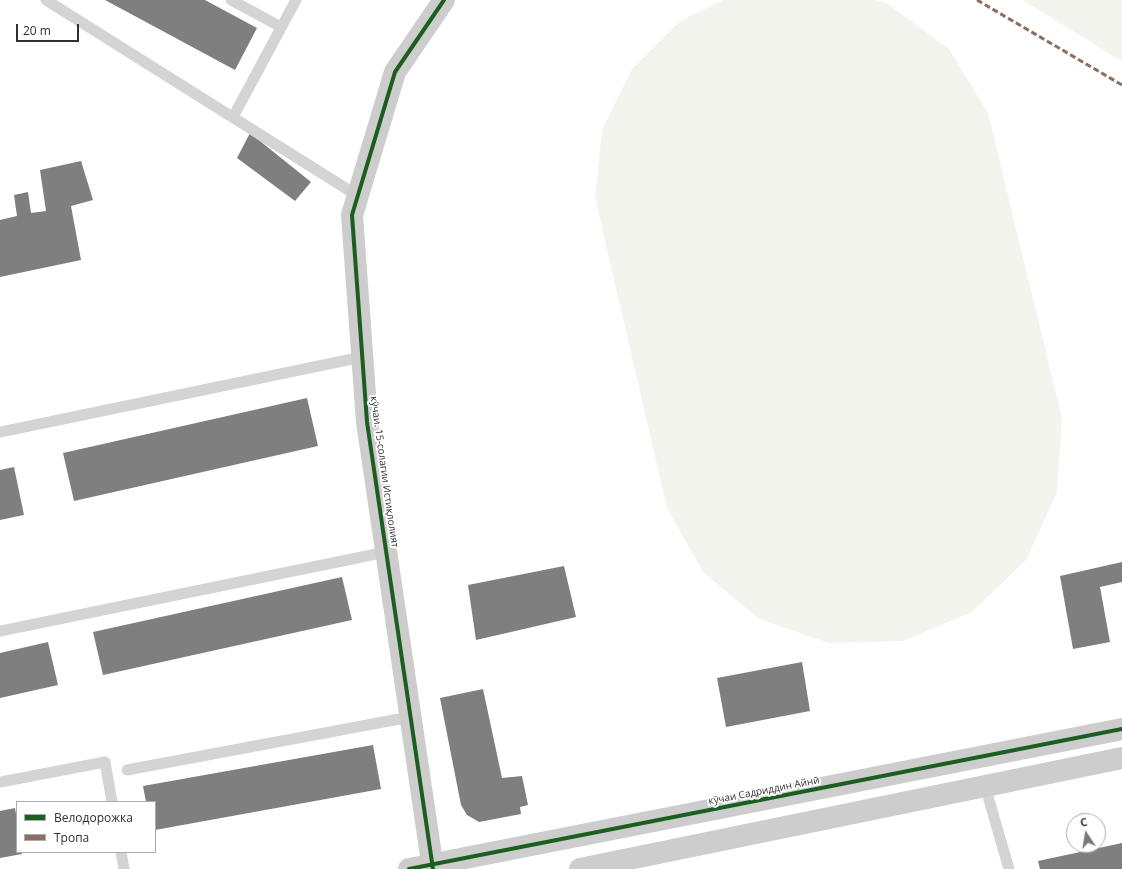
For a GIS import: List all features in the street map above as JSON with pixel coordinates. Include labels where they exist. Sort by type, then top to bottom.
[{"type":"street","name":"кӯчаи. 15-солагии Истиқлолият","points":[[432,867],[367,422],[352,215],[395,72],[444,0]]},
{"type":"street","name":"кӯчаи Садриддин Айнӣ","points":[[409,869],[432,867],[1122,729]]},
{"type":"street","points":[[580,869],[1122,758]]},
{"type":"lane","points":[[46,0],[358,196]]},
{"type":"lane","points":[[231,0],[281,27]]},
{"type":"lane","points":[[233,117],[296,0]]},
{"type":"lane","points":[[0,432],[362,357]]},
{"type":"lane","points":[[0,631],[386,552]]},
{"type":"lane","points":[[127,770],[410,717]]},
{"type":"lane","points":[[0,782],[105,762],[112,801]]},
{"type":"lane","points":[[985,786],[1009,869]]},
{"type":"lane","points":[[121,853],[124,869]]},
{"type":"shaded area","points":[[723,0],[875,0],[888,4],[949,49],[988,113],[1062,418],[1057,492],[1026,560],[972,612],[903,641],[829,643],[759,619],[703,572],[667,508],[595,198],[602,130],[632,69],[680,21]]},
{"type":"shaded area","points":[[1022,0],[1122,0],[1122,61]]},
{"type":"building","points":[[105,0],[205,0],[257,28],[235,70]]},
{"type":"building","points":[[250,133],[311,182],[295,201],[237,158]]},
{"type":"building","points":[[81,161],[93,200],[71,206],[81,260],[0,277],[0,220],[17,216],[14,195],[28,192],[31,213],[46,211],[40,170]]},
{"type":"building","points":[[307,398],[318,446],[74,501],[63,453]]},
{"type":"building","points":[[14,467],[24,515],[0,520],[0,470]]},
{"type":"building","points":[[1122,562],[1122,582],[1100,587],[1110,642],[1073,649],[1060,576]]},
{"type":"building","points":[[564,566],[576,617],[476,640],[468,585]]},
{"type":"building","points":[[342,577],[352,620],[103,675],[93,632]]},
{"type":"building","points":[[48,642],[58,685],[0,698],[0,653]]},
{"type":"building","points":[[802,662],[810,711],[726,727],[717,678]]},
{"type":"building","points":[[483,689],[502,778],[522,776],[528,805],[520,807],[521,814],[479,822],[467,815],[461,805],[440,698]]},
{"type":"building","points":[[373,745],[381,789],[156,830],[156,801],[146,801],[143,786]]},
{"type":"building","points":[[15,808],[16,853],[22,854],[0,858],[0,811]]},
{"type":"building","points":[[1122,843],[1122,869],[1040,869],[1038,861],[1075,853],[1106,853],[1106,846]]},
{"type":"marked path","points":[[977,0],[1122,85]]},
{"type":"cycle path","points":[[433,869],[367,422],[352,215],[395,72],[444,0]]},
{"type":"cycle path","points":[[409,869],[1122,729]]}]
